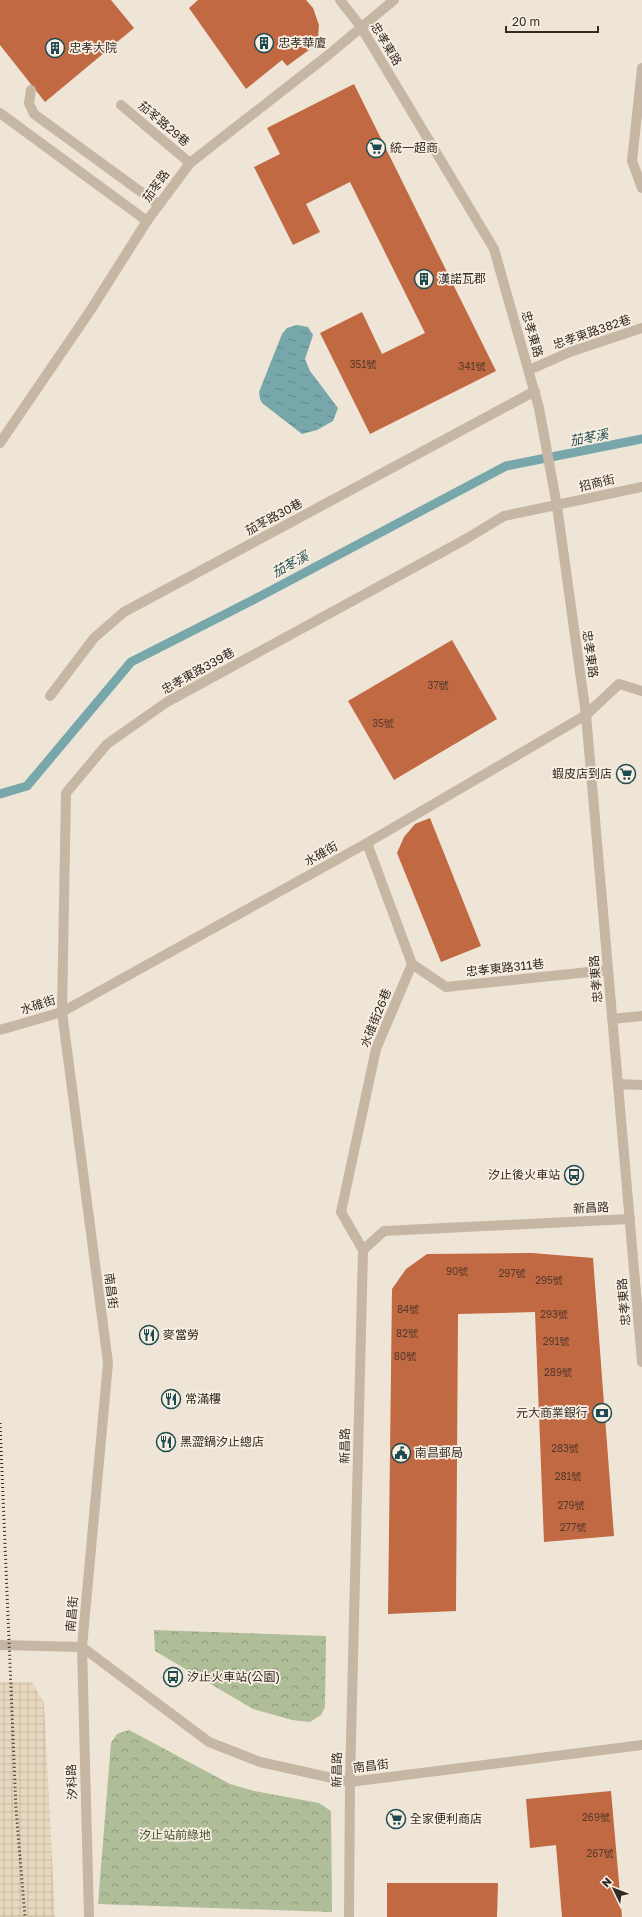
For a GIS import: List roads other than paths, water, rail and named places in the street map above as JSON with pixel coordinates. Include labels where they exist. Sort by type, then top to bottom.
[{"type":"street","name":"忠孝東路","points":[[340,0],[360,27],[494,249],[539,408],[555,492],[586,716],[642,1362]]},
{"type":"street","name":"茄苳路","points":[[0,442],[90,311],[147,221],[190,163],[327,56],[394,0]]},
{"type":"street","points":[[642,68],[632,161],[642,188]]},
{"type":"street","points":[[31,90],[29,103],[34,114],[159,205]]},
{"type":"street","name":"茄苳路29巷","points":[[121,105],[190,163]]},
{"type":"street","points":[[0,113],[147,221]]},
{"type":"street","name":"忠孝東路382巷","points":[[529,370],[570,352],[642,328]]},
{"type":"street","name":"茄苳路30巷","points":[[50,696],[94,638],[124,612],[535,390]]},
{"type":"street","name":"招商街","points":[[557,506],[642,487]]},
{"type":"street","name":"忠孝東路339巷","points":[[62,1012],[66,793],[107,744],[167,702],[466,539],[504,516],[557,506]]},
{"type":"street","name":"水碓街","points":[[0,1030],[62,1012],[368,843],[586,716],[619,684],[642,691]]},
{"type":"street","points":[[368,843],[412,964]]},
{"type":"street","name":"忠孝東路311巷","points":[[412,964],[446,988],[608,970]]},
{"type":"street","name":"水碓街26巷","points":[[363,1250],[341,1212],[376,1049],[412,964]]},
{"type":"street","name":"南昌街","points":[[62,1012],[108,1363],[82,1647],[209,1742],[260,1762],[350,1782],[642,1746]]},
{"type":"street","points":[[612,1019],[642,1016]]},
{"type":"street","points":[[618,1084],[642,1085]]},
{"type":"street","name":"新昌路","points":[[348,1917],[363,1250],[384,1231],[630,1219]]},
{"type":"street","points":[[0,1645],[82,1647]]},
{"type":"street","name":"汐科路","points":[[82,1647],[89,1917]]},
{"type":"water","points":[[297,325],[308,327],[313,335],[305,359],[310,371],[338,408],[333,421],[317,430],[302,434],[262,403],[259,392],[282,334],[287,328]]},
{"type":"waterway","name":"茄苳溪","points":[[0,794],[27,786],[131,662],[253,600],[506,466],[642,439]]},
{"type":"railway","points":[[0,1423],[16,1809],[25,1917]]},
{"type":"place","name":"忠孝華廈","points":[[264,43]]},
{"type":"place","name":"忠孝大院","points":[[55,48]]},
{"type":"place","name":"統一超商","points":[[376,148]]},
{"type":"place","name":"漢諾瓦郡","points":[[424,279]]},
{"type":"place","name":"蝦皮店到店","points":[[626,774]]},
{"type":"place","name":"汐止後火車站","points":[[574,1175]]},
{"type":"place","name":"麥當勞","points":[[149,1335]]},
{"type":"place","name":"常滿樓","points":[[171,1399]]},
{"type":"place","name":"元大商業銀行","points":[[602,1413]]},
{"type":"place","name":"黑澀鍋汐止總店","points":[[166,1442]]},
{"type":"place","name":"南昌郵局","points":[[401,1453]]},
{"type":"place","name":"汐止火車站(公園)","points":[[173,1677]]},
{"type":"place","name":"全家便利商店","points":[[396,1819]]},
{"type":"park label","name":"汐止站前綠地","points":[[175,1835]]}]
